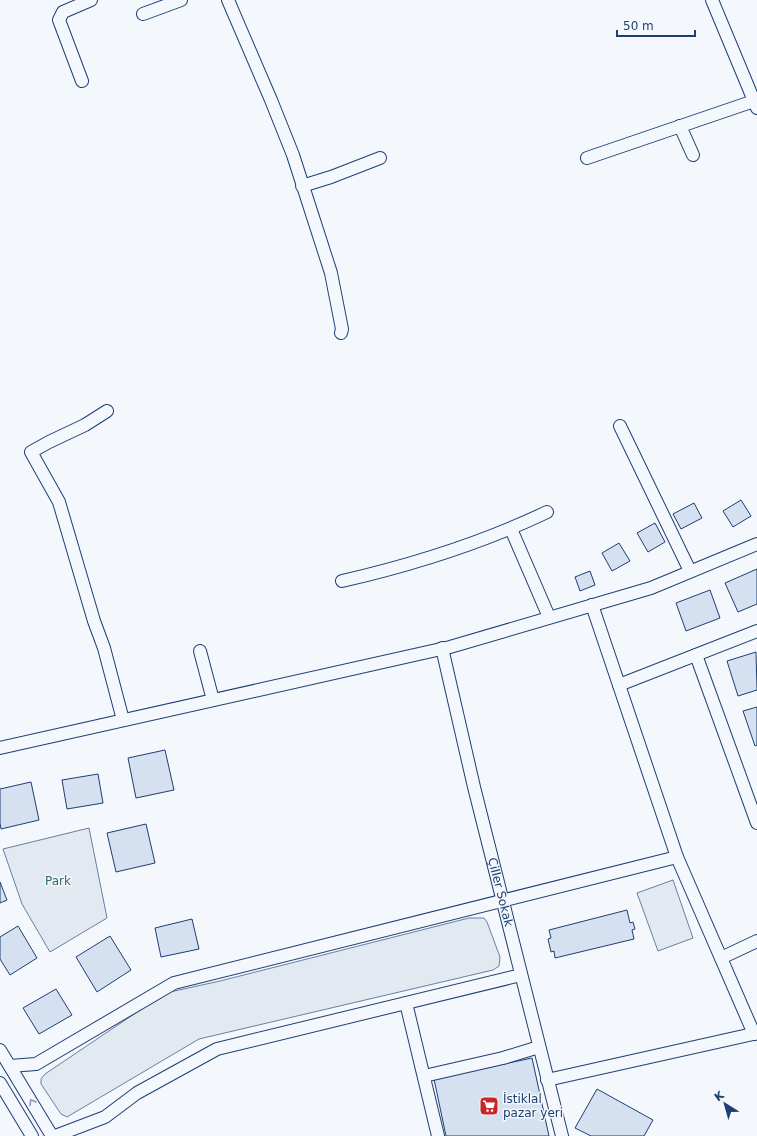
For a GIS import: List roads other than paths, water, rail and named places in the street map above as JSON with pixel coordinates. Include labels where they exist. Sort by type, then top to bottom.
[{"type":"street","points":[[82,81],[59,20],[63,12],[91,0]]},
{"type":"street","points":[[143,14],[181,0]]},
{"type":"street","points":[[228,0],[293,155],[330,273],[342,330],[341,333]]},
{"type":"street","points":[[587,158],[680,126],[756,104],[712,0]]},
{"type":"street","points":[[680,126],[693,155]]},
{"type":"street","points":[[302,186],[331,177],[380,158]]},
{"type":"street","points":[[107,411],[85,425],[31,452],[59,502],[94,621],[104,648],[123,720]]},
{"type":"street","points":[[620,426],[690,572]]},
{"type":"street","points":[[342,581],[383,572],[468,546],[511,529],[547,512]]},
{"type":"street","points":[[511,529],[549,618]]},
{"type":"street","points":[[0,748],[442,648],[650,588],[757,544]]},
{"type":"street","points":[[547,1080],[756,1033],[721,958],[677,856],[592,605]]},
{"type":"street","points":[[619,685],[757,631]]},
{"type":"street","name":"Çiller Sokak","points":[[442,648],[474,788],[562,1136]]},
{"type":"street","points":[[200,651],[213,700]]},
{"type":"street","points":[[696,655],[757,824]]},
{"type":"street","points":[[10,1066],[36,1064],[174,983],[677,856]]},
{"type":"street","points":[[721,958],[757,941]]},
{"type":"street","points":[[0,1050],[53,1136],[105,1117],[137,1093],[217,1049],[521,976]]},
{"type":"street","points":[[406,1003],[438,1136]]},
{"type":"street","points":[[424,1076],[503,1058],[539,1046]]},
{"type":"street","points":[[0,1083],[32,1136]]},
{"type":"place","name":"İstiklal pazar yeri","points":[[489,1106]]},
{"type":"park label","name":"Park","points":[[58,881]]}]
